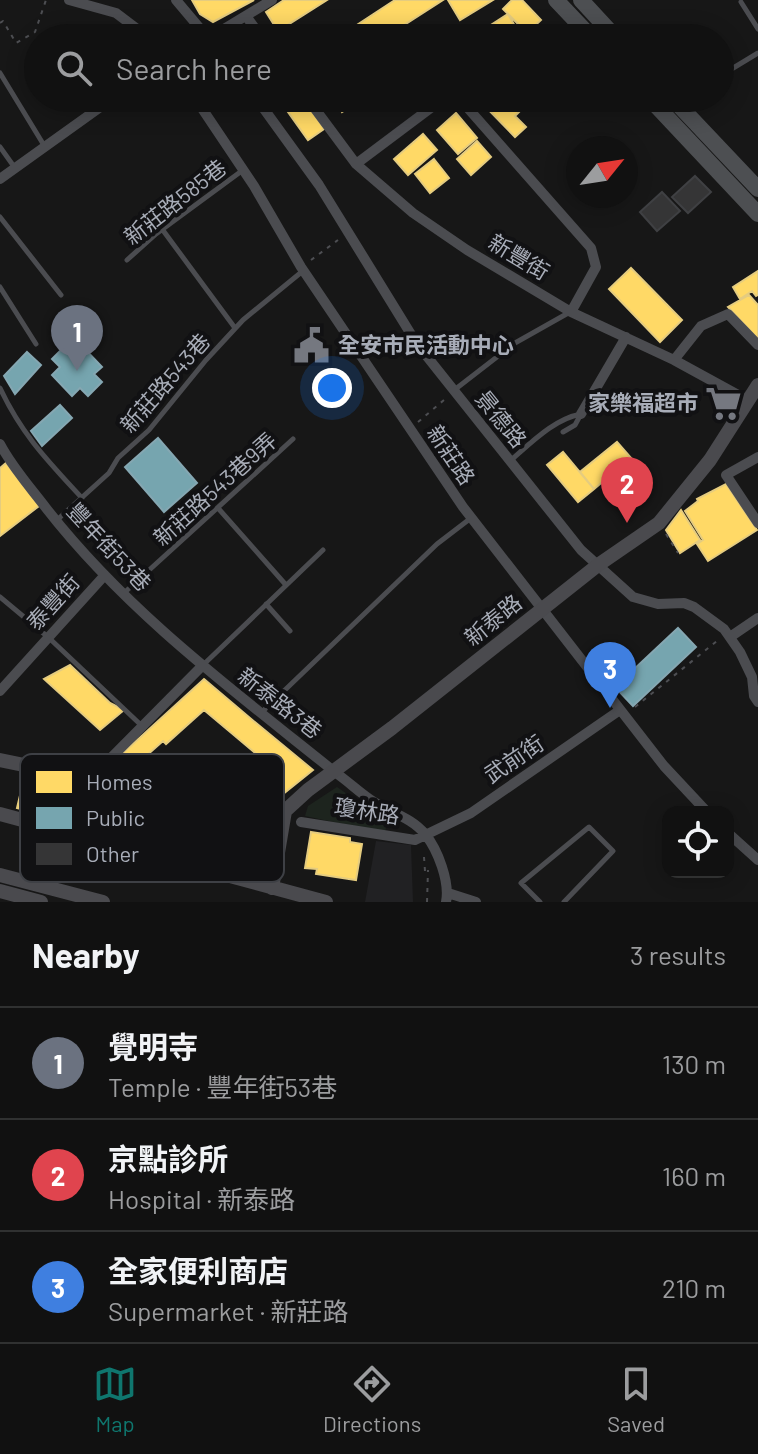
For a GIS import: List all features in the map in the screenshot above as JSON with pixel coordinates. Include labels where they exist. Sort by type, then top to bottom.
[{"type":"main road","points":[[556,0],[579,24]]},
{"type":"main road","points":[[581,0],[603,24]]},
{"type":"main road","points":[[662,112],[758,214]]},
{"type":"main road","points":[[689,112],[758,189]]},
{"type":"street","points":[[69,0],[116,13],[131,24]]},
{"type":"street","points":[[176,0],[196,24]]},
{"type":"street","points":[[232,24],[272,0]]},
{"type":"street","points":[[246,16],[252,24]]},
{"type":"street","points":[[0,179],[94,112]]},
{"type":"street","name":"新莊路","points":[[204,112],[243,169],[302,268],[471,518],[664,766],[701,806]]},
{"type":"street","name":"景德路","points":[[266,112],[319,185],[417,344],[581,550],[633,597],[658,604],[684,603],[694,607],[729,635],[752,677],[754,696],[758,702]]},
{"type":"street","name":"新豐街","points":[[317,112],[356,164],[413,213],[467,250],[571,312],[674,360],[749,401]]},
{"type":"street","points":[[356,164],[427,112]]},
{"type":"street","points":[[471,112],[591,248],[596,267],[571,312]]},
{"type":"street","points":[[674,360],[701,326],[728,314],[758,345]]},
{"type":"street","points":[[581,414],[626,337]]},
{"type":"street","name":"新泰路","points":[[285,811],[544,612],[598,565],[659,523],[710,460],[758,385]]},
{"type":"street","name":"豐年街53巷","points":[[0,444],[56,521],[104,576],[202,666]]},
{"type":"street","points":[[758,457],[726,475],[758,523]]},
{"type":"street","name":"泰豐街","points":[[0,691],[104,576]]},
{"type":"street","points":[[729,635],[758,618]]},
{"type":"street","points":[[115,754],[202,666]]},
{"type":"street","name":"新泰路3巷","points":[[202,666],[372,801],[413,822],[426,835]]},
{"type":"street","name":"武前街","points":[[426,835],[471,813],[622,713]]},
{"type":"street","points":[[0,760],[20,764]]},
{"type":"street","points":[[284,817],[285,811]]},
{"type":"street","points":[[0,814],[20,819]]},
{"type":"street","name":"瓊林路","points":[[301,822],[393,838],[415,840],[426,835]]},
{"type":"street","points":[[426,835],[441,866],[447,898],[476,902]]},
{"type":"street","points":[[734,838],[758,860]]},
{"type":"street","points":[[0,875],[20,880]]},
{"type":"street","points":[[27,882],[103,902]]},
{"type":"street","points":[[250,882],[326,902]]},
{"type":"street","points":[[272,888],[273,882]]},
{"type":"street","points":[[0,891],[41,902]]},
{"type":"lane","points":[[741,2],[758,29]]},
{"type":"lane","points":[[734,68],[758,53]]},
{"type":"lane","points":[[0,73],[45,147]]},
{"type":"lane","points":[[0,147],[15,168]]},
{"type":"lane","name":"新莊路585巷","points":[[127,260],[162,229],[243,169]]},
{"type":"lane","points":[[0,217],[61,295]]},
{"type":"lane","points":[[162,229],[235,329]]},
{"type":"lane","name":"新莊路543巷","points":[[56,521],[109,473],[118,458],[149,430],[235,329],[302,268]]},
{"type":"lane","points":[[0,287],[36,344]]},
{"type":"lane","points":[[453,391],[515,343],[571,312]]},
{"type":"lane","name":"豐年街53巷","points":[[0,388],[28,440],[82,498]]},
{"type":"lane","points":[[563,432],[575,425],[581,414]]},
{"type":"lane","points":[[509,461],[551,427],[569,416],[581,414]]},
{"type":"lane","name":"新莊路543巷9弄","points":[[124,594],[293,439]]},
{"type":"lane","points":[[218,508],[286,585]]},
{"type":"lane","points":[[261,713],[437,544],[471,518]]},
{"type":"lane","points":[[202,666],[323,550]]},
{"type":"lane","points":[[0,597],[48,637],[143,727]]},
{"type":"lane","points":[[266,604],[290,631]]},
{"type":"lane","points":[[540,902],[521,883],[589,827],[613,851],[564,902]]},
{"type":"path","points":[[38,24],[46,0]]},
{"type":"path","points":[[0,23],[3,21],[16,43],[24,38]]},
{"type":"path","points":[[302,268],[349,233]]},
{"type":"path","points":[[410,430],[453,391]]},
{"type":"path","points":[[659,523],[678,553]]},
{"type":"path","points":[[622,713],[729,635]]},
{"type":"path","points":[[424,852],[427,902]]},
{"type":"path","points":[[427,902],[426,872],[433,870]]},
{"type":"shaded area","points":[[337,787],[387,822],[385,833],[305,816],[308,806]]},
{"type":"shaded area","points":[[376,841],[411,845],[413,902],[365,902]]},
{"type":"building: Homes","points":[[192,0],[254,0],[213,22],[200,14]]},
{"type":"building: Homes","points":[[284,0],[327,0],[289,24],[274,24],[266,12]]},
{"type":"building: Homes","points":[[395,0],[443,0],[406,24],[358,24]]},
{"type":"building: Homes","points":[[448,0],[493,0],[460,20]]},
{"type":"building: Homes","points":[[512,0],[522,0],[541,20],[537,24],[518,24],[503,9]]},
{"type":"building: Homes","points":[[508,14],[514,24],[492,24]]},
{"type":"building: Homes","points":[[288,112],[312,112],[324,129],[308,140]]},
{"type":"building: Homes","points":[[491,112],[519,112],[515,116],[526,127],[515,137]]},
{"type":"building: Homes","points":[[456,113],[477,138],[458,154],[437,130]]},
{"type":"building: Homes","points":[[423,134],[437,150],[408,175],[394,159]]},
{"type":"building: Homes","points":[[477,141],[491,157],[471,175],[457,159]]},
{"type":"building: Homes","points":[[434,159],[449,178],[430,193],[415,174]]},
{"type":"building: Homes","points":[[631,268],[682,320],[660,342],[609,289]]},
{"type":"building: Homes","points":[[758,271],[758,295],[752,291],[740,299],[733,287]]},
{"type":"building: Homes","points":[[749,295],[758,305],[758,339],[728,307]]},
{"type":"building: Homes","points":[[617,442],[631,458],[594,489],[580,472]]},
{"type":"building: Homes","points":[[563,452],[594,489],[578,502],[547,465]]},
{"type":"building: Homes","points":[[6,463],[39,506],[0,536],[0,468]]},
{"type":"building: Homes","points":[[726,484],[757,530],[708,561],[697,544],[703,540],[685,511],[697,499]]},
{"type":"building: Homes","points":[[681,510],[700,540],[680,553],[666,530]]},
{"type":"building: Homes","points":[[70,665],[110,703],[124,710],[100,730],[44,679]]},
{"type":"building: Homes","points":[[204,679],[313,770],[284,793],[284,754],[256,754],[204,710],[166,744],[163,741],[148,754],[123,754]]},
{"type":"building: Homes","points":[[311,832],[350,838],[350,842],[362,844],[356,880],[316,874],[317,869],[305,868]]},
{"type":"building: Public","points":[[66,345],[73,353],[81,345],[102,367],[94,374],[102,382],[88,396],[80,388],[72,396],[52,375],[60,367],[52,359]]},
{"type":"building: Public","points":[[27,352],[41,365],[15,394],[4,376]]},
{"type":"building: Public","points":[[60,405],[72,418],[42,446],[31,431]]},
{"type":"building: Public","points":[[158,438],[197,483],[164,512],[125,467]]},
{"type":"building: Public","points":[[678,628],[696,647],[633,706],[615,687]]},
{"type":"building: Other","points":[[695,176],[711,192],[688,213],[672,197]]},
{"type":"building: Other","points":[[662,192],[680,211],[657,231],[640,212]]},
{"type":"place","name":"全安市民活動中心","points":[[312,345]]},
{"type":"place","name":"覺明寺","points":[[77,371]]},
{"type":"place","name":"家樂福超市","points":[[724,403]]},
{"type":"place","name":"京點診所","points":[[627,523]]},
{"type":"place","name":"全家便利商店","points":[[610,708]]}]
